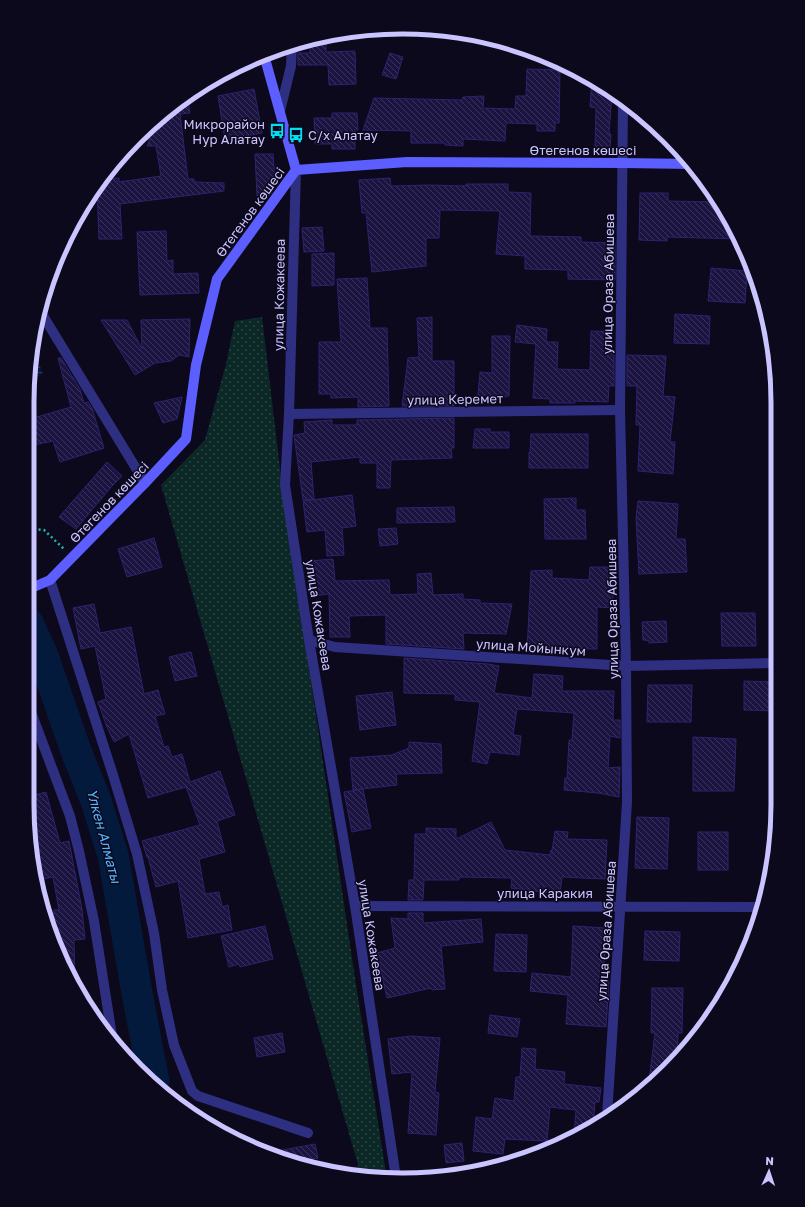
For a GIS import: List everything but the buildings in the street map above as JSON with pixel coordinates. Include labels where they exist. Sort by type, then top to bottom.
[{"type":"street","points":[[280,111],[290,66],[291,52]]},
{"type":"street","name":"улица Кожакеева","points":[[266,60],[296,170],[286,485],[309,640],[355,906],[395,1173]]},
{"type":"street","name":"улица Ораза Абишева","points":[[607,1111],[627,802],[626,666],[620,410],[623,107]]},
{"type":"street","name":"Өтегенов көшесі","points":[[34,588],[50,580],[73,558],[186,439],[196,365],[217,280],[296,170],[408,162],[683,164]]},
{"type":"street","points":[[44,318],[145,483]]},
{"type":"street","name":"улица Керемет","points":[[289,414],[620,410]]},
{"type":"street","points":[[50,580],[137,854],[154,933],[162,990],[174,1045],[192,1091],[198,1096],[308,1133]]},
{"type":"street","name":"улица Мойынкум","points":[[309,640],[335,647],[626,666],[771,663]]},
{"type":"street","points":[[34,720],[70,816],[79,851],[94,921],[111,1030]]},
{"type":"street","name":"улица Каракия","points":[[355,906],[756,907]]},
{"type":"path","points":[[34,529],[44,530],[73,558]]},
{"type":"green space","points":[[262,317],[282,486],[356,985],[386,1172],[359,1170],[161,485],[205,440],[226,364],[235,321]]},
{"type":"water","points":[[37,358],[43,374],[35,377]]},
{"type":"waterway","name":"Үлкен Алматы","points":[[34,636],[43,656],[76,751],[96,801],[113,855],[153,1075]]},
{"type":"place","name":"Микрорайон Нур Алатау","points":[[277,131]]},
{"type":"place","name":"С/х Алатау","points":[[296,135]]}]
